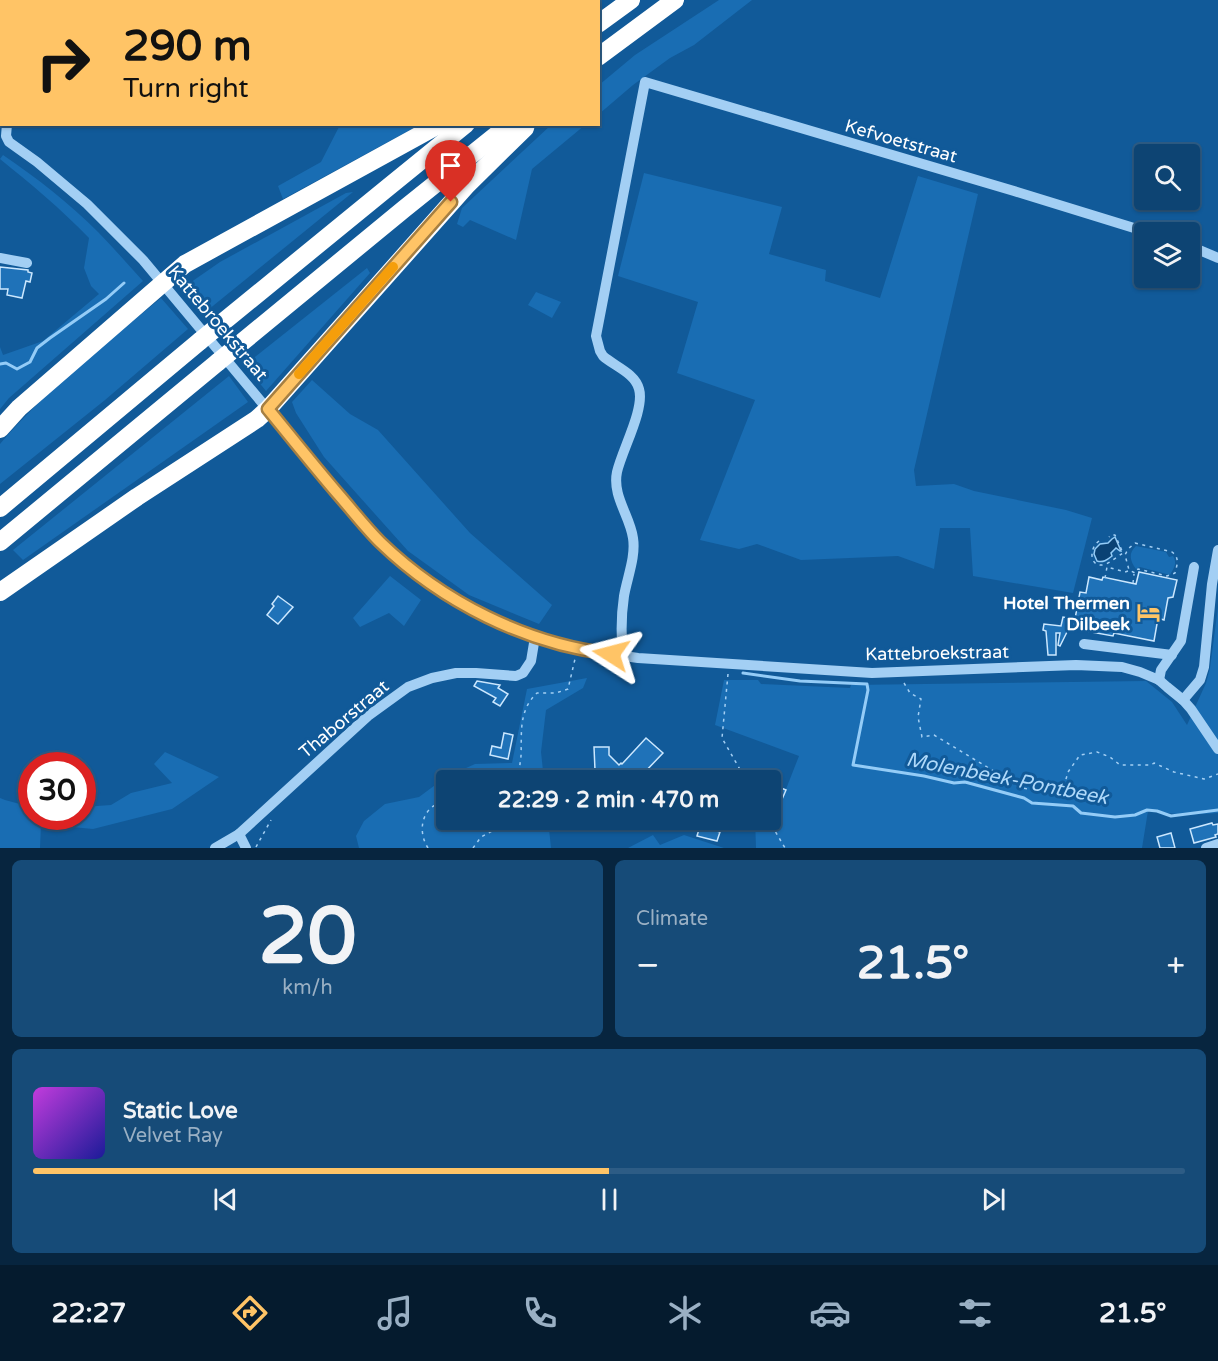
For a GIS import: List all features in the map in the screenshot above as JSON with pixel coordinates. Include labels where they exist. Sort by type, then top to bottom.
[{"type":"highway","points":[[600,23],[631,0]]},
{"type":"highway","points":[[600,56],[675,0]]},
{"type":"highway","points":[[0,429],[28,400],[185,264],[436,126]]},
{"type":"highway","points":[[0,508],[464,126]]},
{"type":"highway","points":[[0,542],[508,126]]},
{"type":"highway","points":[[0,592],[137,497],[257,419],[467,184],[526,126]]},
{"type":"street","name":"Kefvoetstraat","points":[[623,656],[623,598],[634,548],[633,537],[618,495],[617,472],[641,397],[636,381],[603,356],[596,336],[645,82],[1134,228]]},
{"type":"street","name":"Kattebroekstraat","points":[[7,127],[6,136],[9,142],[87,204],[163,283],[364,525],[403,563],[432,585],[475,611],[535,637],[577,649],[638,658],[872,673],[1076,665],[1122,668],[1159,680],[1191,709],[1218,748]]},
{"type":"street","points":[[0,144],[7,127]]},
{"type":"street","points":[[1200,250],[1218,258]]},
{"type":"street","points":[[0,258],[27,263]]},
{"type":"street","points":[[1183,700],[1200,680],[1204,667],[1212,584],[1218,550]]},
{"type":"street","points":[[1159,680],[1161,670],[1181,641],[1194,567]]},
{"type":"street","name":"Thaborstraat","points":[[239,834],[368,716],[408,687],[438,676],[456,673],[516,676],[524,673],[531,661],[535,637]]},
{"type":"street","points":[[1084,644],[1172,655]]},
{"type":"street","points":[[215,848],[239,834],[246,848]]},
{"type":"street","points":[[1206,848],[1218,844]]},
{"type":"path","points":[[1109,537],[1114,535],[1129,570]]},
{"type":"path","points":[[1099,541],[1093,547],[1092,560],[1125,572],[1129,570],[1135,573]]},
{"type":"path","points":[[1104,578],[1108,561],[1123,554],[1135,543],[1172,552],[1177,559],[1175,573],[1167,576],[1138,569],[1133,583]]},
{"type":"path","points":[[519,770],[521,727],[526,709],[537,693],[555,693],[568,689],[577,649]]},
{"type":"path","points":[[729,664],[722,738],[740,770]]},
{"type":"path","points":[[898,672],[910,693],[921,699],[918,717],[922,737],[934,735],[1018,787],[1056,795],[1063,790],[1068,772],[1080,755],[1097,752],[1120,765],[1154,763],[1174,772],[1204,779],[1218,774]]},
{"type":"path","points":[[428,848],[421,832],[423,820],[431,806],[436,803]]},
{"type":"path","points":[[473,848],[481,837],[494,830]]},
{"type":"path","points":[[774,830],[785,848]]},
{"type":"shaded area","points":[[719,0],[752,0],[694,45],[670,58],[633,85],[600,113],[600,84],[635,55]]},
{"type":"shaded area","points":[[339,126],[417,126],[283,199],[278,186],[321,162]]},
{"type":"shaded area","points":[[550,126],[584,126],[532,169],[516,240],[470,220],[463,227],[457,224],[462,208]]},
{"type":"shaded area","points":[[3,155],[76,211],[143,281],[9,398],[0,409],[0,347],[3,355],[43,341],[99,294],[91,286],[84,268],[89,238],[46,197],[0,159]]},
{"type":"shaded area","points":[[644,173],[782,207],[769,254],[826,270],[825,281],[880,298],[918,176],[978,194],[914,470],[916,486],[954,484],[974,491],[1066,510],[1092,518],[1073,593],[973,576],[970,528],[940,528],[934,569],[898,556],[801,560],[757,544],[739,549],[700,540],[755,400],[677,373],[698,302],[618,276]]},
{"type":"shaded area","points":[[353,192],[203,314],[182,291],[184,287],[220,262],[346,193]]},
{"type":"shaded area","points":[[367,268],[370,273],[266,391],[245,365]]},
{"type":"shaded area","points":[[536,292],[561,302],[552,318],[528,305]]},
{"type":"shaded area","points":[[161,298],[188,329],[105,400],[0,484],[0,444],[37,404],[98,349]]},
{"type":"shaded area","points":[[229,376],[248,402],[23,560],[13,550]]},
{"type":"shaded area","points":[[312,380],[350,414],[378,430],[470,533],[552,605],[539,624],[469,595],[408,551],[324,457],[296,413],[292,402]]},
{"type":"shaded area","points":[[1115,537],[1121,551],[1116,548],[1108,559],[1097,561],[1094,554],[1095,549]]},
{"type":"shaded area","points":[[1136,546],[1166,552],[1169,557],[1173,556],[1175,564],[1170,575],[1140,567],[1136,569],[1131,557]]},
{"type":"shaded area","points":[[390,576],[421,600],[404,626],[389,613],[360,627],[353,618]]},
{"type":"shaded area","points":[[1218,607],[1218,813],[1186,815],[1148,811],[1142,848],[756,848],[755,830],[781,830],[781,802],[799,756],[715,725],[724,680],[758,680],[761,684],[850,688],[851,685],[1146,681],[1172,702],[1187,725],[1206,683]]},
{"type":"shaded area","points":[[587,678],[583,688],[546,710],[541,752],[543,770],[462,770],[475,764],[512,763],[527,689]]},
{"type":"shaded area","points":[[165,752],[219,777],[172,809],[96,828],[96,806],[111,805],[131,793],[172,783],[154,764]]},
{"type":"shaded area","points":[[436,784],[436,830],[549,830],[551,848],[359,848],[356,836],[364,821],[385,804],[419,797]]},
{"type":"shaded area","points":[[0,798],[18,804],[18,830],[41,830],[40,848],[0,848]]},
{"type":"shaded area","points":[[653,835],[660,845],[684,835],[724,848],[628,848]]},
{"type":"building","points":[[0,267],[28,270],[32,273],[30,282],[26,281],[22,298],[7,295],[8,289],[0,289]]},
{"type":"building","points":[[1139,572],[1177,580],[1173,597],[1168,598],[1164,620],[1158,618],[1154,641],[1114,633],[1113,636],[1069,628],[1060,646],[1058,645],[1060,633],[1056,633],[1056,655],[1048,655],[1044,624],[1061,626],[1063,617],[1075,619],[1080,592],[1086,593],[1089,577],[1102,580],[1103,577],[1136,584]]},
{"type":"building","points":[[278,596],[293,607],[278,624],[267,615]]},
{"type":"building","points":[[477,681],[500,685],[498,688],[508,694],[500,706],[493,702],[496,698],[474,686]]},
{"type":"building","points":[[504,733],[513,735],[508,759],[490,755],[492,746],[501,748]]},
{"type":"building","points":[[646,738],[663,753],[647,770],[595,770],[594,747],[609,747],[609,755],[619,765]]},
{"type":"building","points":[[781,788],[786,790],[781,802]]},
{"type":"building","points":[[1212,823],[1213,825],[1218,824],[1216,837],[1194,843],[1190,829]]},
{"type":"building","points":[[699,830],[720,832],[717,841],[697,836]]},
{"type":"building","points":[[1171,833],[1175,848],[1160,848],[1157,837]]},
{"type":"waterway","points":[[0,364],[6,363],[17,369],[30,362],[37,348],[106,299],[124,283]]},
{"type":"waterway","name":"Molenbeek-Pontbeek","points":[[743,673],[800,681],[867,684],[868,690],[853,765],[954,783],[965,782],[1024,798],[1032,803],[1073,806],[1081,813],[1115,817],[1135,815],[1147,810],[1171,816],[1218,810]]},
{"type":"slow traffic","points":[[299,374],[393,267]]},
{"type":"place","name":"Hotel Thermen Dilbeek","points":[[1148,613]]},
{"type":"route","points":[[451,202],[268,409],[364,525],[403,563],[432,585],[475,611],[535,637],[577,649],[611,654]]}]
